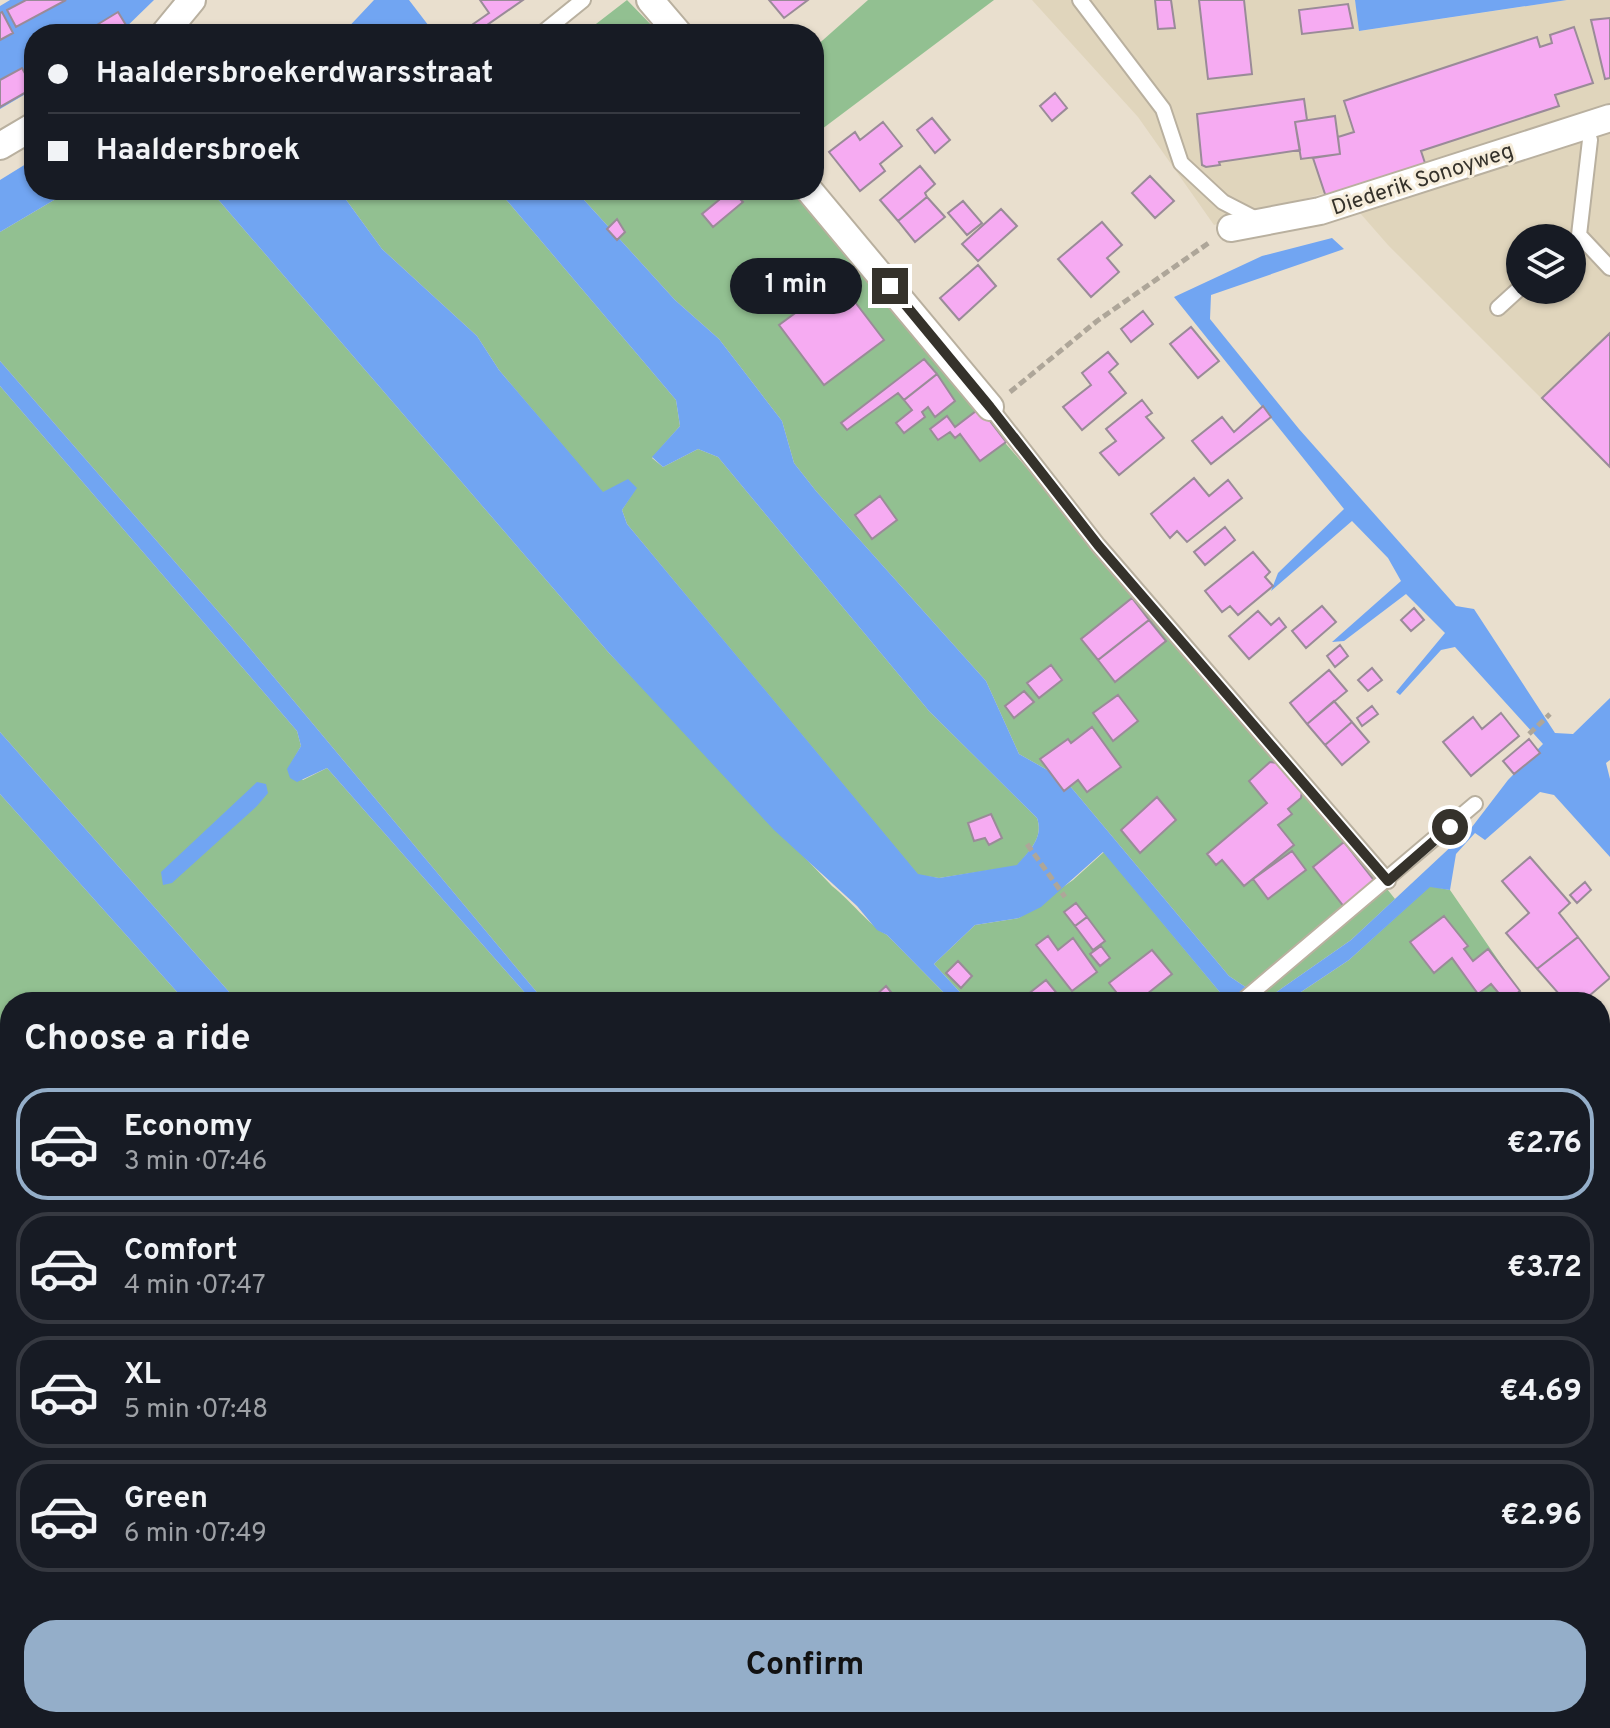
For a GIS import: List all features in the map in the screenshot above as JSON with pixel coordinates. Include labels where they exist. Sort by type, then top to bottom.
[{"type":"street","points":[[172,24],[192,0]]},
{"type":"street","points":[[650,0],[670,24]]},
{"type":"street","name":"Diederik Sonoyweg","points":[[1231,228],[1320,211],[1598,121]]},
{"type":"street","points":[[0,146],[24,132]]},
{"type":"street","points":[[817,200],[990,407]]},
{"type":"lane","points":[[553,24],[583,0]]},
{"type":"lane","points":[[1080,0],[1163,109],[1181,163],[1223,202],[1261,222]]},
{"type":"lane","points":[[1577,224],[1590,140],[1598,121]]},
{"type":"lane","points":[[1586,247],[1610,268]]},
{"type":"lane","points":[[1498,308],[1506,301]]},
{"type":"lane","points":[[990,407],[1098,545],[1388,881]]},
{"type":"lane","points":[[1255,992],[1475,804]]},
{"type":"path","points":[[990,407],[1097,321],[1231,228]]},
{"type":"path","points":[[1529,734],[1550,714]]},
{"type":"path","points":[[1027,844],[1065,897]]},
{"type":"shaded area","points":[[1032,0],[1355,0],[1360,31],[1567,0],[1610,0],[1610,108],[1591,109],[1610,130],[1610,467],[1388,245],[1339,189],[1214,225],[1138,117]]},
{"type":"green space","points":[[627,0],[650,24],[596,24]]},
{"type":"green space","points":[[868,0],[994,0],[824,128],[824,39]]},
{"type":"green space","points":[[54,200],[219,200],[609,653],[832,886],[887,935],[943,992],[537,992],[243,640],[0,361],[0,232]]},
{"type":"green space","points":[[346,200],[506,200],[676,400],[680,426],[652,458],[663,467],[698,449],[718,457],[929,711],[1037,818],[1037,838],[1017,866],[939,878],[918,875],[627,524],[622,510],[636,488],[603,493],[499,370],[477,336],[382,249]]},
{"type":"green space","points":[[584,200],[802,200],[1000,437],[1321,806],[1395,899],[1351,940],[1276,992],[1253,992],[1229,976],[1065,780],[1019,754],[986,681],[816,491],[794,463],[782,421],[719,339],[675,300]]},
{"type":"green space","points":[[0,386],[297,731],[301,746],[288,769],[303,780],[327,768],[524,992],[229,992],[0,732]]},
{"type":"green space","points":[[0,794],[177,992],[0,992]]},
{"type":"green space","points":[[1104,852],[1220,992],[960,992],[934,964],[975,925],[1019,918],[1073,880]]},
{"type":"green space","points":[[1430,886],[1450,890],[1520,992],[1301,992],[1349,960]]},
{"type":"water","points":[[10,0],[154,0],[129,24],[24,24],[24,95],[0,109],[0,6]]},
{"type":"water","points":[[374,0],[409,0],[427,24],[351,24]]},
{"type":"water","points":[[1355,0],[1567,0],[1359,31]]},
{"type":"water","points":[[24,165],[24,200],[54,200],[0,232],[0,180]]},
{"type":"water","points":[[219,200],[346,200],[382,249],[477,336],[499,370],[603,492],[628,479],[637,488],[622,510],[627,524],[918,874],[939,878],[1017,865],[1037,838],[1037,818],[929,711],[718,457],[698,449],[663,467],[652,457],[680,426],[676,400],[506,200],[584,200],[675,300],[719,339],[782,421],[794,463],[986,681],[1019,754],[1065,780],[1229,976],[1253,992],[1220,992],[1103,852],[1041,907],[1019,918],[975,925],[934,964],[960,992],[943,992],[887,935],[877,930],[857,906],[774,830],[609,653]]},
{"type":"water","points":[[1332,238],[1344,249],[1211,295],[1210,319],[1299,429],[1456,606],[1474,609],[1555,733],[1573,734],[1610,698],[1610,760],[1606,763],[1610,779],[1610,857],[1554,795],[1540,792],[1485,840],[1475,833],[1456,854],[1450,890],[1430,887],[1349,960],[1301,992],[1276,992],[1351,940],[1472,827],[1508,780],[1543,744],[1455,647],[1441,650],[1400,695],[1396,692],[1445,633],[1406,594],[1344,641],[1332,642],[1401,581],[1388,558],[1352,521],[1271,591],[1278,573],[1344,509],[1174,297],[1262,256]]},
{"type":"water","points":[[0,361],[243,640],[537,992],[524,992],[327,768],[297,782],[290,778],[287,769],[301,746],[297,731],[0,386]]},
{"type":"water","points":[[0,732],[229,992],[177,992],[0,794]]},
{"type":"water","points":[[257,782],[266,784],[268,793],[257,806],[172,883],[163,885],[161,872]]},
{"type":"building","points":[[26,0],[66,0],[16,27],[7,10]]},
{"type":"building","points":[[480,0],[523,0],[488,24],[473,24],[489,13]]},
{"type":"building","points":[[769,0],[808,0],[784,18]]},
{"type":"building","points":[[1155,0],[1171,0],[1175,28],[1158,29]]},
{"type":"building","points":[[1199,0],[1244,0],[1252,74],[1208,79]]},
{"type":"building","points":[[1348,4],[1353,28],[1302,34],[1299,10]]},
{"type":"building","points":[[118,12],[125,24],[98,24]]},
{"type":"building","points":[[0,13],[13,33],[0,40]]},
{"type":"building","points":[[1610,18],[1610,78],[1605,79],[1591,20]]},
{"type":"building","points":[[1574,27],[1593,83],[1555,95],[1559,106],[1421,151],[1426,166],[1326,197],[1313,158],[1340,154],[1338,137],[1354,132],[1344,101],[1537,37],[1540,47],[1552,43],[1550,35]]},
{"type":"building","points":[[22,68],[24,93],[0,107],[0,80]]},
{"type":"building","points":[[1055,93],[1067,108],[1052,121],[1040,106]]},
{"type":"building","points":[[1304,99],[1307,120],[1295,122],[1300,150],[1219,162],[1220,165],[1202,165],[1197,114]]},
{"type":"building","points":[[1335,116],[1340,154],[1301,159],[1295,122]]},
{"type":"building","points":[[932,118],[950,140],[935,153],[917,130]]},
{"type":"building","points":[[883,122],[902,146],[880,164],[885,171],[860,191],[829,152],[855,132],[860,140]]},
{"type":"building","points":[[920,166],[935,184],[925,193],[927,197],[898,221],[880,200]]},
{"type":"building","points":[[1150,176],[1174,201],[1155,218],[1132,193]]},
{"type":"building","points":[[927,197],[945,217],[915,242],[898,221]]},
{"type":"building","points":[[719,200],[743,202],[713,227],[702,214]]},
{"type":"building","points":[[963,201],[982,223],[967,235],[948,213]]},
{"type":"building","points":[[1001,209],[1017,226],[978,261],[962,244]]},
{"type":"building","points":[[617,219],[625,232],[617,240],[607,229]]},
{"type":"building","points":[[1102,222],[1122,245],[1107,258],[1119,272],[1091,297],[1058,259]]},
{"type":"building","points":[[978,265],[996,286],[959,320],[940,298]]},
{"type":"building","points":[[839,281],[884,340],[824,385],[779,325]]},
{"type":"building","points":[[1143,311],[1153,324],[1131,342],[1121,329]]},
{"type":"building","points":[[1191,327],[1219,361],[1198,378],[1170,344]]},
{"type":"building","points":[[1610,333],[1610,467],[1542,398]]},
{"type":"building","points":[[1108,352],[1118,364],[1109,372],[1126,393],[1082,430],[1063,407],[1091,385],[1082,373]]},
{"type":"building","points":[[924,359],[937,374],[904,400],[898,393],[847,430],[841,423]]},
{"type":"building","points":[[937,374],[955,401],[935,417],[928,407],[922,412],[925,417],[904,433],[896,423],[912,410],[904,400]]},
{"type":"building","points":[[1142,400],[1152,413],[1146,417],[1164,438],[1119,475],[1100,453],[1116,441],[1106,429]]},
{"type":"building","points":[[1263,406],[1271,417],[1211,464],[1192,441],[1222,417],[1234,432]]},
{"type":"building","points":[[980,408],[1006,442],[980,461],[960,434],[955,438],[950,432],[938,440],[930,429],[947,416],[955,427]]},
{"type":"building","points":[[1194,478],[1209,496],[1228,480],[1242,498],[1187,542],[1177,531],[1170,538],[1151,514]]},
{"type":"building","points":[[880,496],[897,520],[872,539],[855,515]]},
{"type":"building","points":[[1225,527],[1235,540],[1205,565],[1194,552]]},
{"type":"building","points":[[1253,552],[1270,572],[1265,577],[1273,586],[1238,615],[1230,606],[1222,612],[1205,591]]},
{"type":"building","points":[[1132,598],[1149,620],[1098,660],[1081,639]]},
{"type":"building","points":[[1322,606],[1336,622],[1306,648],[1292,631]]},
{"type":"building","points":[[1414,608],[1424,620],[1411,631],[1401,620]]},
{"type":"building","points":[[1258,611],[1271,625],[1279,618],[1286,627],[1249,659],[1229,636]]},
{"type":"building","points":[[1149,620],[1166,641],[1115,682],[1098,660]]},
{"type":"building","points":[[1340,645],[1348,656],[1335,667],[1327,656]]},
{"type":"building","points":[[1051,665],[1062,680],[1039,698],[1027,683]]},
{"type":"building","points":[[1372,668],[1382,680],[1368,691],[1358,680]]},
{"type":"building","points":[[1329,670],[1347,691],[1307,724],[1290,703]]},
{"type":"building","points":[[1024,691],[1034,702],[1014,718],[1005,706]]},
{"type":"building","points":[[1118,695],[1138,721],[1113,741],[1093,713]]},
{"type":"building","points":[[1334,701],[1352,722],[1325,745],[1307,724]]},
{"type":"building","points":[[1372,706],[1378,714],[1362,726],[1357,718]]},
{"type":"building","points":[[1501,713],[1519,736],[1471,776],[1443,742],[1473,717],[1482,729]]},
{"type":"building","points":[[1352,722],[1369,742],[1342,765],[1325,745]]},
{"type":"building","points":[[1092,727],[1121,767],[1087,792],[1078,780],[1064,791],[1040,759],[1068,739],[1071,743]]},
{"type":"building","points":[[1529,739],[1540,753],[1514,774],[1503,761]]},
{"type":"building","points":[[1270,762],[1277,763],[1302,791],[1301,798],[1288,809],[1292,814],[1278,825],[1294,845],[1244,886],[1222,860],[1216,865],[1207,854],[1267,803],[1249,781]]},
{"type":"building","points":[[1157,797],[1176,820],[1140,853],[1121,830]]},
{"type":"building","points":[[991,814],[1002,838],[989,845],[985,838],[974,841],[968,823]]},
{"type":"building","points":[[1344,842],[1376,883],[1345,908],[1313,867]]},
{"type":"building","points":[[1292,851],[1306,870],[1268,899],[1253,879]]},
{"type":"building","points":[[1530,857],[1570,903],[1559,913],[1578,937],[1537,969],[1506,933],[1529,913],[1502,881]]},
{"type":"building","points":[[1585,882],[1591,890],[1577,903],[1570,895]]},
{"type":"building","points":[[1076,903],[1087,917],[1075,926],[1064,912]]},
{"type":"building","points":[[1444,916],[1468,946],[1464,949],[1473,961],[1488,949],[1520,991],[1498,992],[1491,984],[1477,992],[1452,958],[1434,973],[1410,942]]},
{"type":"building","points":[[1087,917],[1105,941],[1093,950],[1075,926]]},
{"type":"building","points":[[1048,936],[1058,950],[1073,938],[1097,972],[1072,991],[1036,945]]},
{"type":"building","points":[[1578,937],[1610,978],[1594,992],[1557,992],[1537,969]]},
{"type":"building","points":[[1101,946],[1110,958],[1100,966],[1090,954]]},
{"type":"building","points":[[1152,950],[1172,974],[1150,992],[1116,992],[1109,983]]},
{"type":"building","points":[[958,961],[972,976],[961,988],[946,973]]},
{"type":"building","points":[[1046,980],[1056,992],[1031,992]]},
{"type":"route","points":[[890,286],[1098,545],[1388,881],[1450,827]]}]
